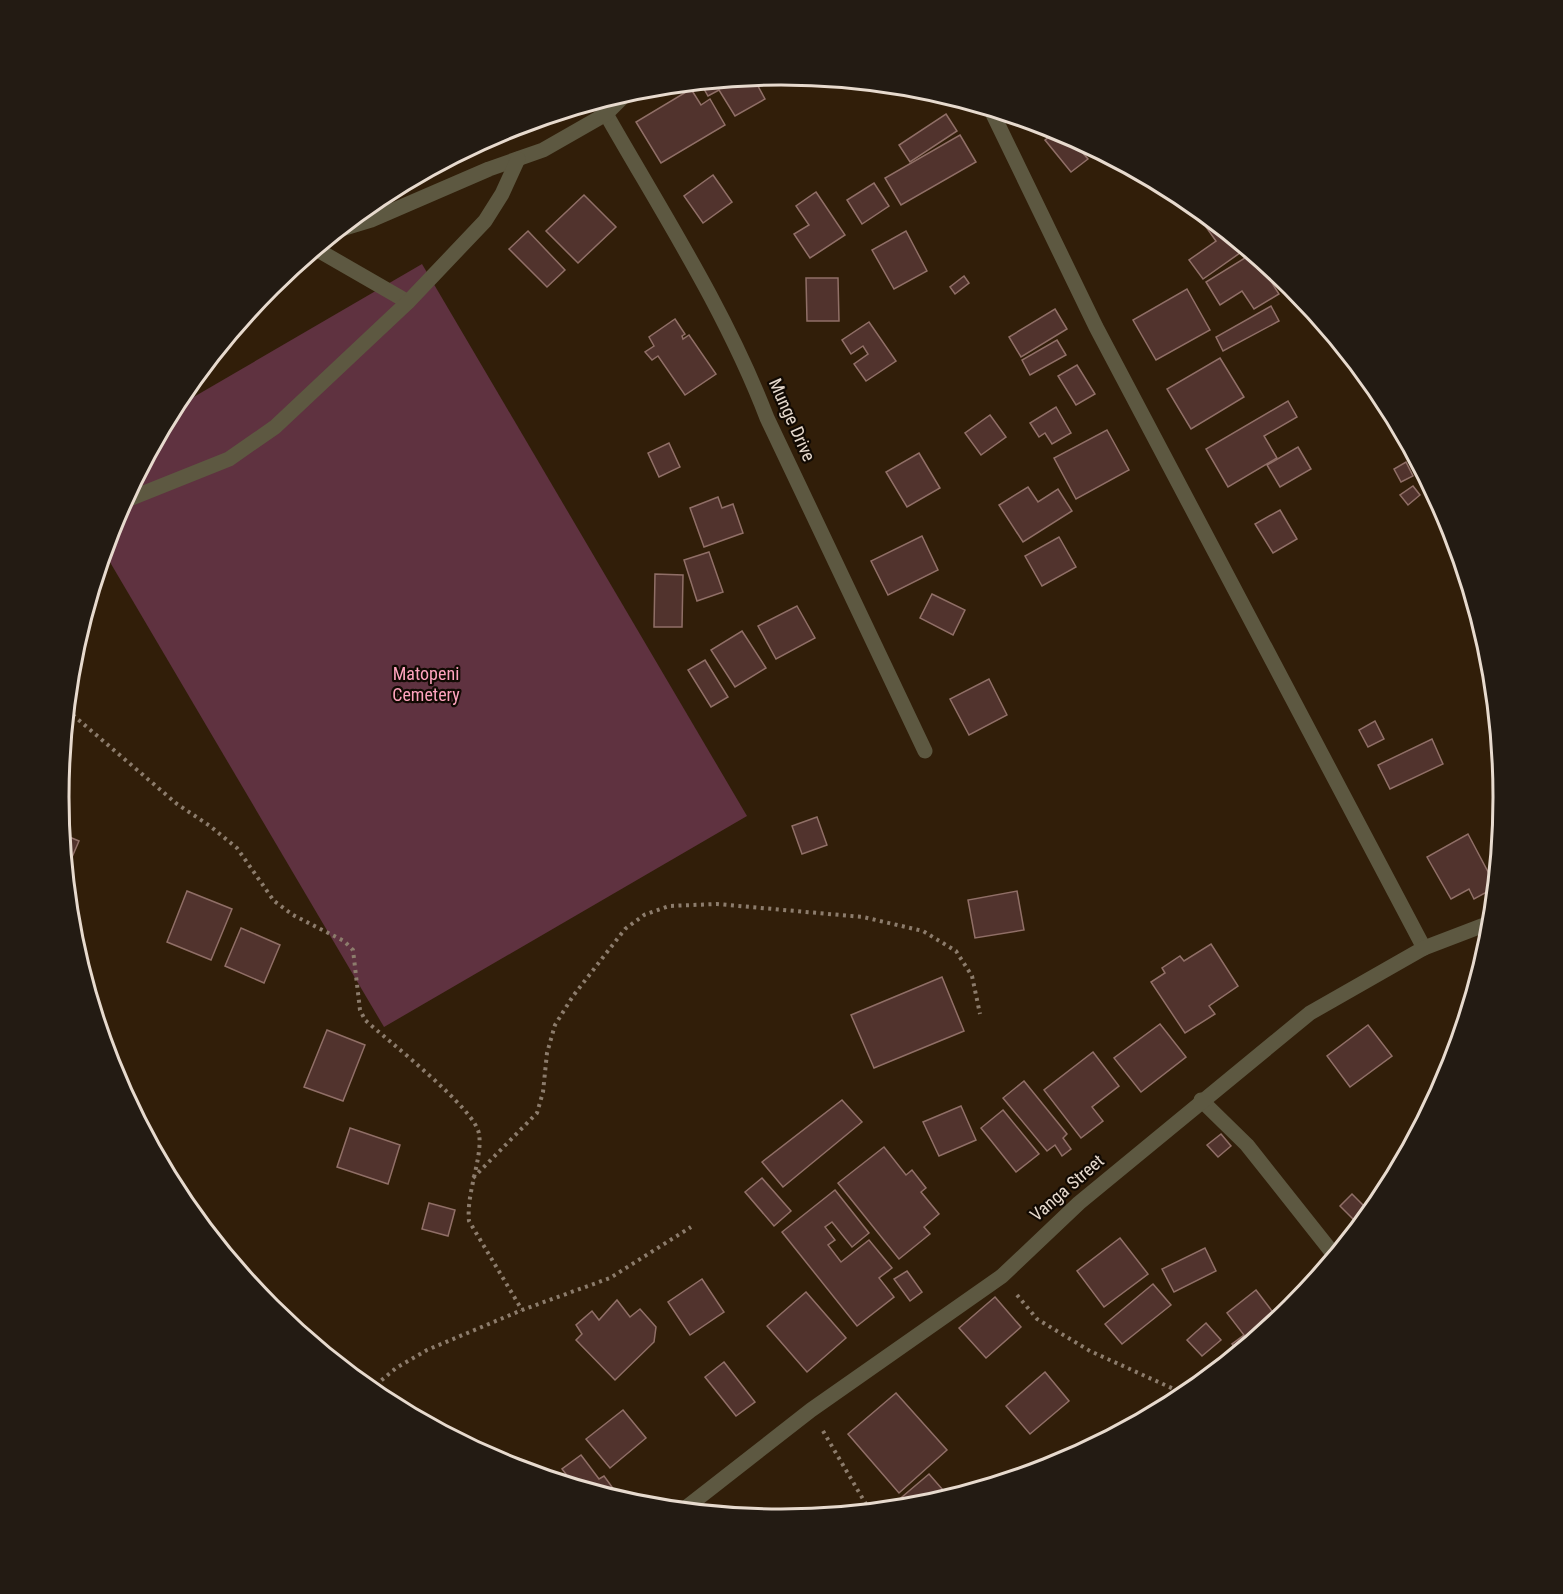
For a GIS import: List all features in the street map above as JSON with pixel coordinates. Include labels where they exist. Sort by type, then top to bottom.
[{"type":"street","points":[[360,223],[543,150],[606,114],[616,104]]},
{"type":"street","name":"Munge Drive","points":[[606,114],[713,299],[925,751]]},
{"type":"street","points":[[994,117],[1095,327],[1424,948]]},
{"type":"street","points":[[135,496],[229,459],[275,427],[408,302],[485,221],[502,194],[518,159]]},
{"type":"street","points":[[322,253],[408,302]]},
{"type":"street","name":"Vanga Street","points":[[692,1503],[811,1410],[1002,1276],[1079,1203],[1201,1100],[1310,1013],[1424,948],[1482,926]]},
{"type":"street","points":[[1201,1100],[1247,1146],[1331,1251]]},
{"type":"path","points":[[74,716],[177,804],[237,848],[274,901],[293,915],[344,941],[353,950],[360,1010],[365,1020],[444,1090],[475,1122],[480,1134],[469,1207],[471,1228],[522,1310]]},
{"type":"path","points":[[472,1178],[537,1113],[543,1092],[547,1053],[552,1034],[573,996],[625,929],[644,915],[669,906],[717,904],[807,911],[863,917],[923,931],[956,951],[972,976],[980,1014]]},
{"type":"path","points":[[378,1383],[396,1368],[427,1350],[522,1310],[610,1278],[691,1227]]},
{"type":"path","points":[[1002,1276],[1037,1319],[1089,1351],[1176,1390]]},
{"type":"path","points":[[811,1410],[866,1504]]},
{"type":"green space","name":"Matopeni Cemetery","points":[[422,264],[747,816],[384,1027],[109,561],[142,482],[191,399]]},
{"type":"building","points":[[758,86],[765,99],[735,116],[719,90],[708,96],[704,89]]},
{"type":"building","points":[[687,91],[692,91],[701,105],[710,99],[725,125],[661,163],[636,122]]},
{"type":"building","points":[[946,114],[957,131],[910,162],[899,145]]},
{"type":"building","points":[[960,135],[976,162],[901,205],[885,178]]},
{"type":"building","points":[[1049,137],[1054,139],[1081,151],[1088,159],[1071,172],[1045,140]]},
{"type":"building","points":[[713,175],[732,202],[703,223],[684,196]]},
{"type":"building","points":[[874,183],[889,206],[862,224],[847,200]]},
{"type":"building","points":[[816,192],[845,235],[810,258],[794,234],[809,225],[796,206]]},
{"type":"building","points":[[584,195],[616,227],[578,263],[546,231]]},
{"type":"building","points":[[1206,227],[1241,253],[1203,279],[1189,260],[1216,241]]},
{"type":"building","points":[[528,231],[565,270],[547,287],[509,249]]},
{"type":"building","points":[[906,231],[927,271],[894,289],[872,250]]},
{"type":"building","points":[[1246,257],[1269,278],[1279,294],[1254,309],[1242,291],[1220,305],[1206,282]]},
{"type":"building","points":[[964,276],[969,283],[955,294],[950,287]]},
{"type":"building","points":[[806,278],[838,278],[839,321],[807,321]]},
{"type":"building","points":[[1187,289],[1210,330],[1156,360],[1133,320]]},
{"type":"building","points":[[1271,306],[1279,321],[1223,351],[1216,337]]},
{"type":"building","points":[[1055,309],[1067,329],[1021,357],[1009,337]]},
{"type":"building","points":[[675,319],[685,334],[682,336],[683,339],[689,335],[716,374],[685,395],[658,356],[652,360],[645,352],[654,346],[649,337]]},
{"type":"building","points":[[869,322],[896,361],[866,381],[854,364],[868,354],[863,346],[851,354],[842,340]]},
{"type":"building","points":[[1057,340],[1066,355],[1030,375],[1022,360]]},
{"type":"building","points":[[1220,358],[1244,397],[1191,429],[1167,389]]},
{"type":"building","points":[[1077,365],[1095,394],[1076,405],[1058,376]]},
{"type":"building","points":[[1288,401],[1297,417],[1264,436],[1277,458],[1228,487],[1206,449]]},
{"type":"building","points":[[1056,407],[1071,433],[1052,444],[1045,433],[1039,437],[1030,423]]},
{"type":"building","points":[[990,415],[1006,437],[981,455],[965,433]]},
{"type":"building","points":[[1107,430],[1129,470],[1076,499],[1054,458]]},
{"type":"building","points":[[669,443],[680,467],[659,477],[648,453]]},
{"type":"building","points":[[1298,447],[1311,469],[1280,487],[1267,465]]},
{"type":"building","points":[[919,453],[940,488],[907,507],[886,472]]},
{"type":"building","points":[[1406,462],[1413,476],[1401,482],[1394,469]]},
{"type":"building","points":[[1413,486],[1420,495],[1408,505],[1400,495]]},
{"type":"building","points":[[1028,487],[1038,502],[1058,489],[1072,511],[1023,542],[999,505]]},
{"type":"building","points":[[718,497],[722,508],[733,504],[743,533],[704,547],[690,508]]},
{"type":"building","points":[[1280,510],[1297,539],[1273,553],[1255,524]]},
{"type":"building","points":[[922,536],[938,570],[888,595],[871,561]]},
{"type":"building","points":[[1059,537],[1076,567],[1042,586],[1025,556]]},
{"type":"building","points":[[709,552],[723,592],[697,601],[684,560]]},
{"type":"building","points":[[655,574],[683,575],[682,627],[654,627]]},
{"type":"building","points":[[932,594],[965,610],[953,635],[920,618]]},
{"type":"building","points":[[797,606],[815,638],[776,659],[758,626]]},
{"type":"building","points":[[742,631],[766,668],[735,687],[711,650]]},
{"type":"building","points":[[705,660],[728,697],[711,707],[688,670]]},
{"type":"building","points":[[989,679],[1007,715],[969,735],[950,699]]},
{"type":"building","points":[[1375,721],[1384,739],[1368,747],[1359,730]]},
{"type":"building","points":[[1432,739],[1443,764],[1390,789],[1378,765]]},
{"type":"building","points":[[817,817],[827,845],[802,854],[792,826]]},
{"type":"building","points":[[1468,834],[1489,874],[1488,892],[1474,899],[1469,889],[1451,899],[1427,857]]},
{"type":"building","points":[[71,838],[79,841],[72,857]]},
{"type":"building","points":[[187,891],[232,909],[211,960],[167,942]]},
{"type":"building","points":[[1017,891],[1024,930],[975,938],[968,900]]},
{"type":"building","points":[[241,928],[280,945],[264,983],[225,966]]},
{"type":"building","points":[[1211,944],[1238,986],[1209,1006],[1215,1014],[1185,1033],[1151,982],[1165,973],[1162,968],[1180,956],[1184,961]]},
{"type":"building","points":[[942,977],[964,1031],[874,1068],[851,1015]]},
{"type":"building","points":[[1160,1024],[1186,1057],[1141,1092],[1114,1058]]},
{"type":"building","points":[[1368,1025],[1392,1056],[1350,1087],[1327,1056]]},
{"type":"building","points":[[327,1030],[365,1045],[343,1101],[304,1087]]},
{"type":"building","points":[[1093,1052],[1119,1086],[1092,1107],[1103,1121],[1081,1138],[1044,1090]]},
{"type":"building","points":[[1024,1081],[1067,1134],[1063,1138],[1071,1149],[1062,1156],[1055,1145],[1047,1151],[1003,1098]]},
{"type":"building","points":[[842,1100],[862,1122],[783,1187],[762,1162]]},
{"type":"building","points":[[961,1106],[976,1140],[939,1156],[923,1122]]},
{"type":"building","points":[[1003,1110],[1039,1154],[1016,1172],[981,1128]]},
{"type":"building","points":[[350,1128],[400,1145],[388,1184],[337,1167]]},
{"type":"building","points":[[1221,1134],[1231,1146],[1218,1157],[1207,1145]]},
{"type":"building","points":[[884,1147],[906,1175],[912,1170],[926,1188],[921,1192],[939,1214],[924,1227],[930,1234],[899,1259],[838,1183]]},
{"type":"building","points":[[762,1178],[791,1211],[774,1226],[745,1192]]},
{"type":"building","points":[[835,1190],[869,1233],[852,1247],[832,1222],[825,1227],[835,1240],[828,1245],[841,1262],[869,1240],[892,1268],[879,1278],[894,1297],[857,1326],[782,1232]]},
{"type":"building","points":[[1352,1194],[1364,1206],[1354,1220],[1340,1206]]},
{"type":"building","points":[[429,1203],[455,1210],[448,1236],[422,1229]]},
{"type":"building","points":[[1120,1238],[1148,1274],[1104,1307],[1077,1271]]},
{"type":"building","points":[[1205,1248],[1216,1271],[1174,1292],[1162,1269]]},
{"type":"building","points":[[907,1271],[922,1292],[910,1301],[894,1279]]},
{"type":"building","points":[[702,1279],[724,1312],[690,1335],[668,1302]]},
{"type":"building","points":[[1153,1284],[1171,1305],[1122,1344],[1105,1324]]},
{"type":"building","points":[[1256,1290],[1273,1312],[1234,1347],[1232,1344],[1244,1335],[1227,1313]]},
{"type":"building","points":[[806,1292],[846,1338],[807,1372],[767,1326]]},
{"type":"building","points":[[995,1297],[1021,1327],[986,1358],[959,1328]]},
{"type":"building","points":[[617,1300],[630,1317],[640,1309],[656,1327],[654,1342],[615,1380],[576,1340],[582,1334],[576,1325],[592,1311],[599,1320]]},
{"type":"building","points":[[1206,1323],[1221,1340],[1202,1356],[1187,1340]]},
{"type":"building","points":[[724,1362],[755,1402],[736,1416],[705,1377]]},
{"type":"building","points":[[1045,1372],[1069,1401],[1030,1434],[1006,1406]]},
{"type":"building","points":[[896,1393],[947,1450],[899,1493],[848,1434]]},
{"type":"building","points":[[623,1410],[646,1438],[610,1468],[586,1439]]},
{"type":"building","points":[[581,1455],[599,1479],[604,1476],[614,1489],[564,1475],[566,1474],[562,1469]]},
{"type":"building","points":[[929,1474],[943,1491],[921,1496],[899,1499]]}]
